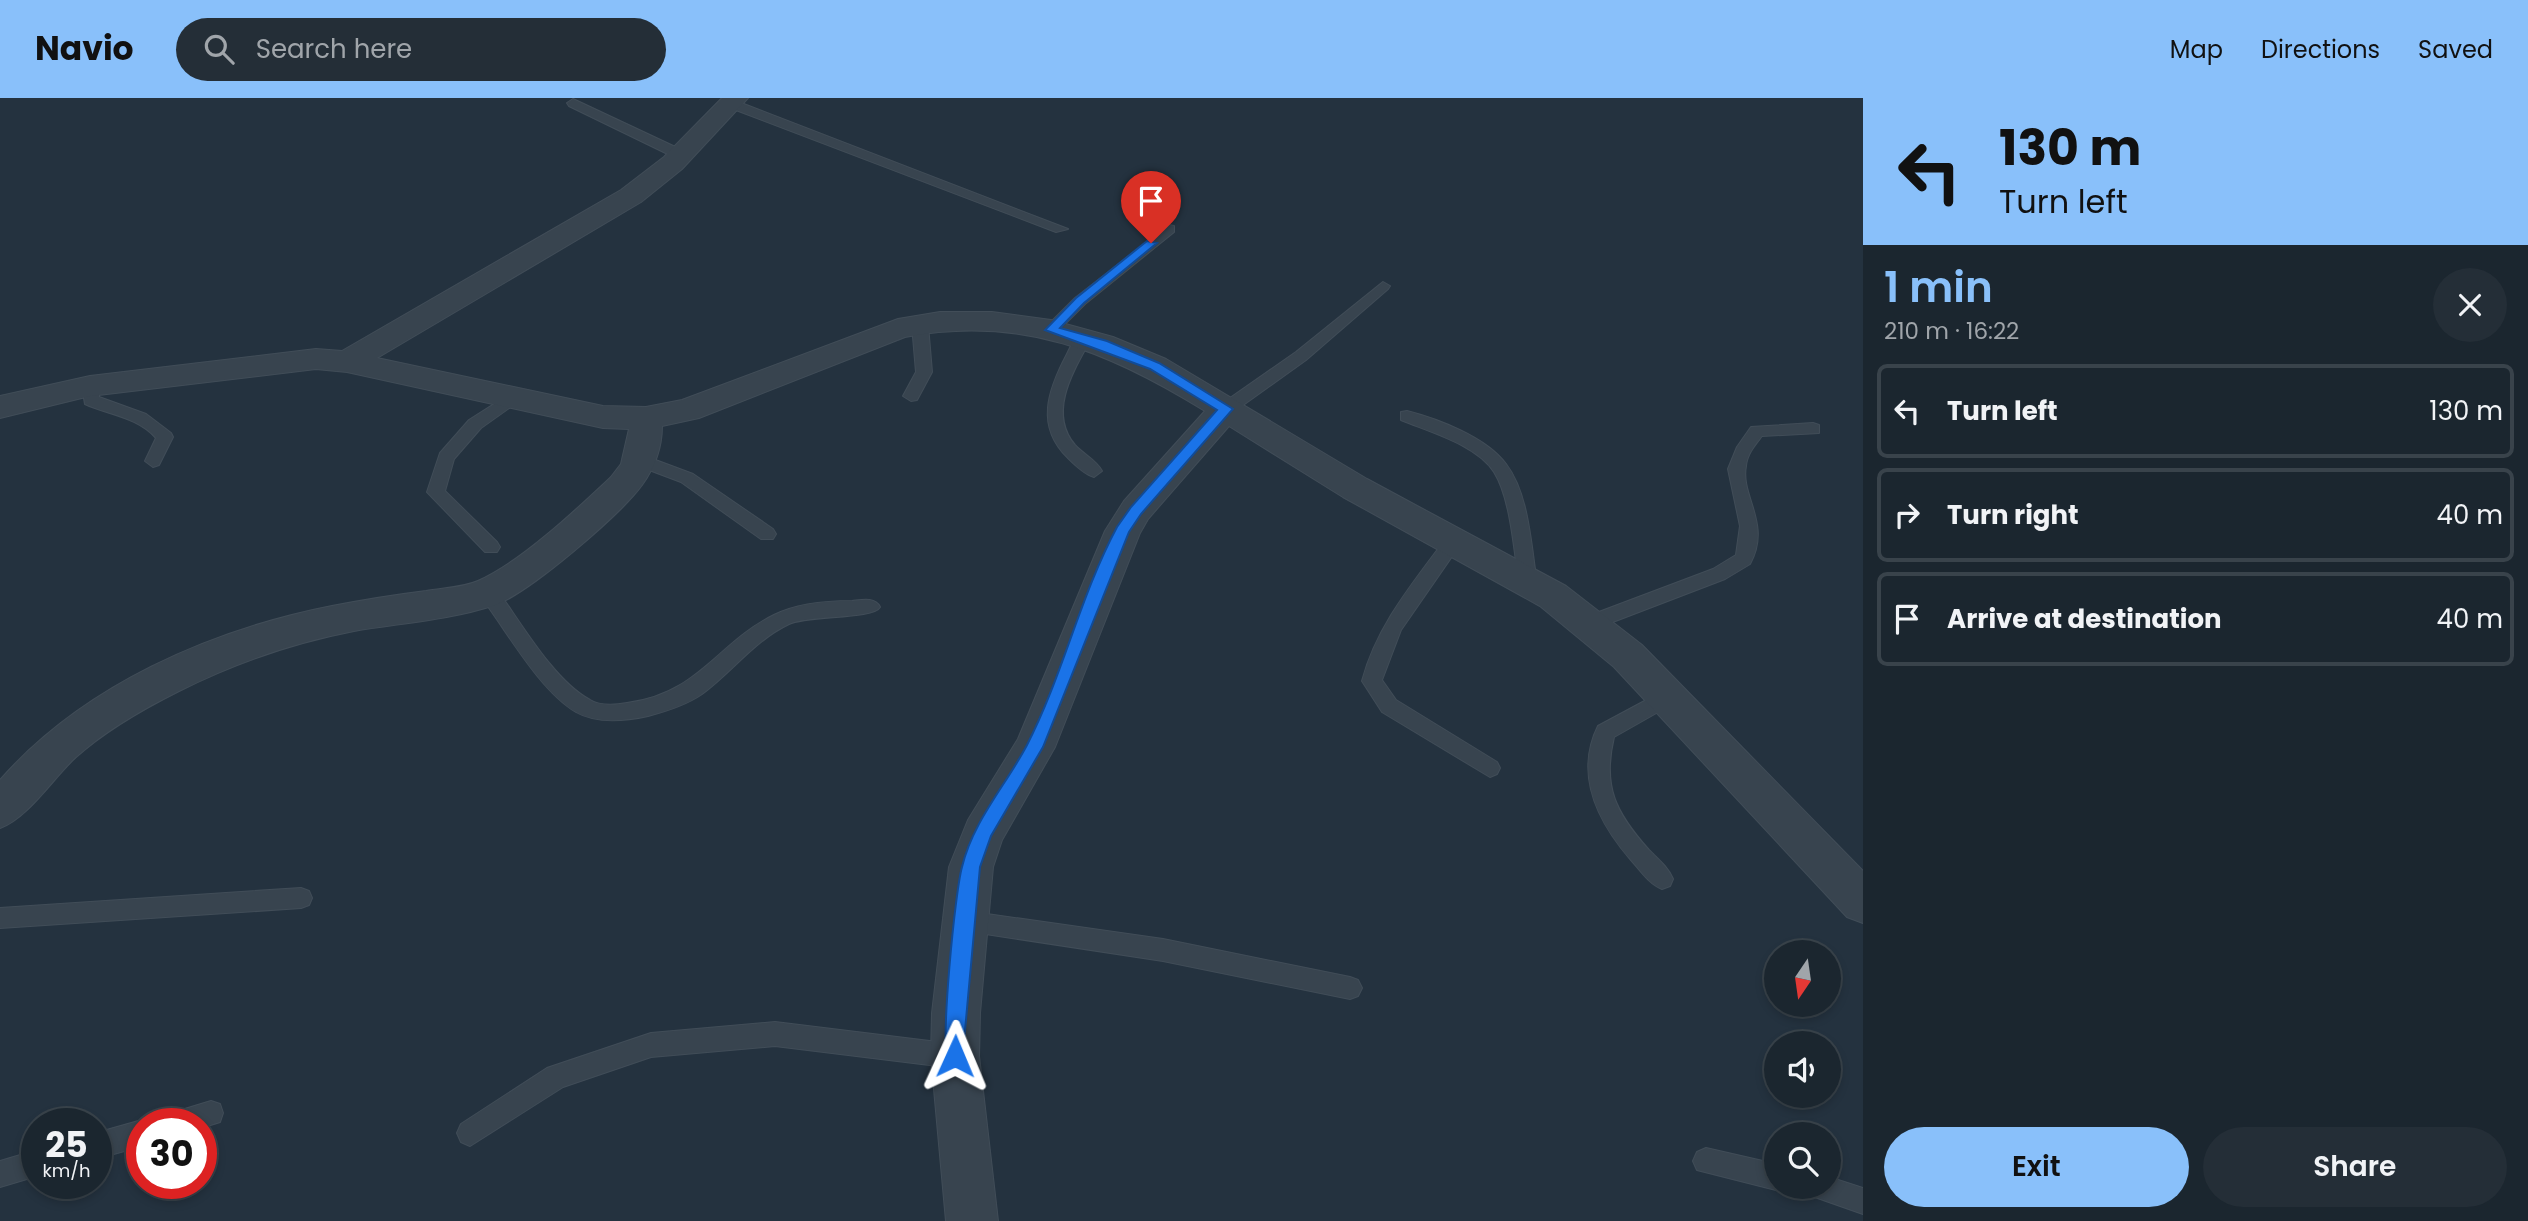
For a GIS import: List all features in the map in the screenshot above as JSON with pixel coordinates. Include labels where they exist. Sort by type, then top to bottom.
[{"type":"street","points":[[347,362],[631,196],[681,155],[734,101]]},
{"type":"street","points":[[0,407],[90,386],[291,360],[347,362],[603,417],[646,418],[688,410],[898,329],[940,321],[992,321],[1067,334],[1155,366],[1355,488],[1528,583],[1590,623],[1667,697],[1863,902]]},
{"type":"street","points":[[972,1221],[955,1056],[956,1013],[971,867],[983,833],[1035,747],[1122,531],[1136,510],[1226,409]]},
{"type":"street","points":[[0,810],[44,761],[82,731],[102,716],[174,675],[251,643],[326,622],[488,592],[513,579],[627,484],[642,461],[646,418]]},
{"type":"lane","points":[[734,101],[1061,229]]},
{"type":"lane","points":[[573,103],[681,155]]},
{"type":"lane","points":[[1094,471],[1065,445],[1056,426],[1052,405],[1067,334],[1080,301],[1169,229]]},
{"type":"lane","points":[[1226,409],[1301,356],[1383,286]]},
{"type":"lane","points":[[911,396],[924,372],[920,325]]},
{"type":"lane","points":[[90,386],[91,400],[111,411],[135,415],[155,423],[165,437],[153,461]]},
{"type":"lane","points":[[491,547],[436,492],[446,457],[475,424],[513,397]]},
{"type":"lane","points":[[1407,416],[1446,433],[1487,456],[1501,468],[1513,504],[1528,583]]},
{"type":"lane","points":[[1590,623],[1719,574],[1744,559],[1749,527],[1736,478],[1737,455],[1756,431],[1813,429]]},
{"type":"lane","points":[[642,461],[687,478],[767,534]]},
{"type":"lane","points":[[1454,542],[1392,628],[1376,659],[1372,681],[1389,706],[1490,768]]},
{"type":"lane","points":[[488,592],[549,672],[584,707],[611,714],[644,709],[692,690],[774,623],[802,612],[872,607]]},
{"type":"lane","points":[[1662,879],[1630,844],[1606,809],[1598,771],[1605,732],[1667,697]]},
{"type":"lane","points":[[0,918],[301,898]]},
{"type":"lane","points":[[966,921],[1163,950],[1350,988]]},
{"type":"lane","points":[[470,1133],[556,1077],[651,1045],[775,1034],[955,1056]]},
{"type":"lane","points":[[1706,1161],[1764,1174]]},
{"type":"lane","points":[[0,1174],[21,1168]]},
{"type":"lane","points":[[1841,1194],[1863,1201]]},
{"type":"route","points":[[955,1056],[956,1013],[971,867],[983,833],[1035,747],[1122,531],[1136,510],[1226,409],[1155,366],[1102,344],[1051,330],[1080,301],[1151,243]]}]
